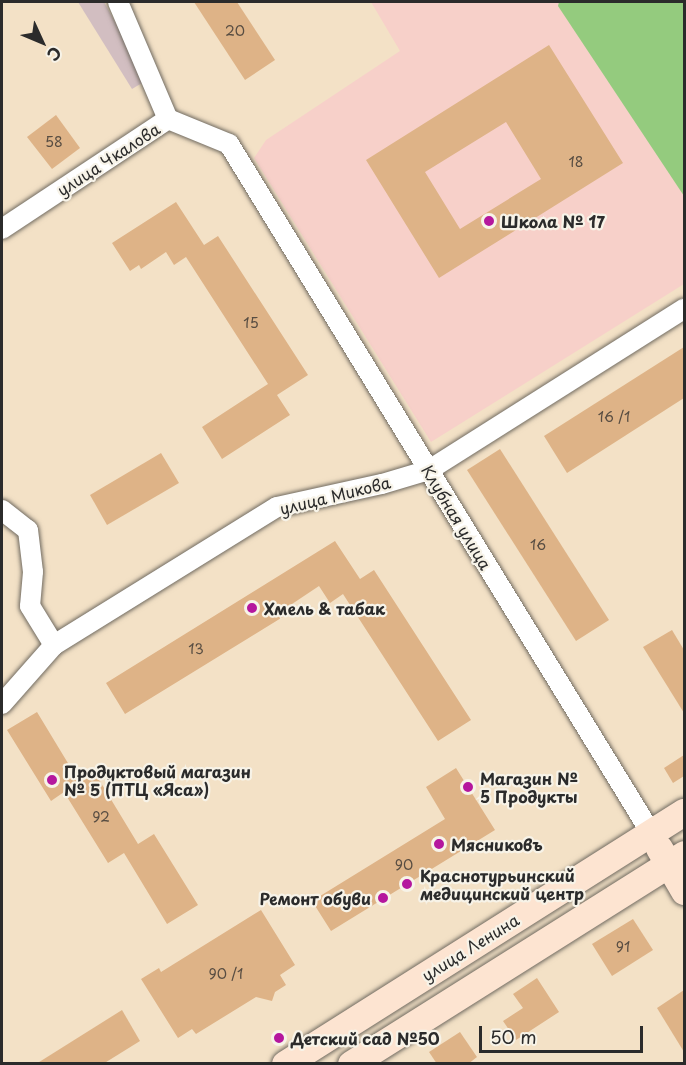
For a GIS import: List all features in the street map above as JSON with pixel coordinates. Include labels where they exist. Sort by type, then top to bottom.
[{"type":"main road","name":"улица Ленина","points":[[285,1064],[684,812]]},
{"type":"main road","name":"Клубная улица","points":[[651,833],[676,859],[684,891]]},
{"type":"main road","points":[[351,1064],[676,859]]},
{"type":"street","name":"улица Чкалова","points":[[2,229],[168,119],[118,2]]},
{"type":"street","name":"Клубная улица","points":[[168,119],[229,144],[651,833]]},
{"type":"street","name":"улица Микова","points":[[2,704],[54,645],[277,507],[382,484],[429,470],[684,309]]},
{"type":"street","points":[[2,510],[28,530],[33,572],[30,606],[54,645]]},
{"type":"shaded area","points":[[78,2],[104,2],[147,80],[132,89]]},
{"type":"shaded area","name":"Школа № 17","points":[[371,2],[684,2],[684,284],[431,442],[254,158],[266,140],[400,51]]},
{"type":"green space","points":[[559,2],[684,2],[684,196],[558,6]]},
{"type":"building","points":[[194,2],[237,2],[275,60],[245,80]]},
{"type":"building","points":[[549,45],[623,163],[439,278],[366,160]],"holes":[[[506,122],[541,179],[460,229],[425,172]]]},
{"type":"building","points":[[56,115],[80,148],[52,169],[27,137]]},
{"type":"building","points":[[176,202],[204,245],[218,236],[308,375],[277,395],[290,415],[222,459],[202,427],[268,384],[186,257],[174,265],[166,252],[141,269],[139,265],[130,271],[112,243]]},
{"type":"building","points":[[684,347],[684,398],[567,473],[544,436]]},
{"type":"building","points":[[500,449],[609,620],[576,641],[467,470]]},
{"type":"building","points":[[161,453],[179,483],[107,525],[90,495]]},
{"type":"building","points":[[335,541],[360,579],[374,570],[471,720],[438,741],[343,594],[330,603],[319,586],[283,610],[286,615],[125,714],[106,683]]},
{"type":"building","points":[[672,630],[684,650],[684,713],[643,647]]},
{"type":"building","points":[[37,712],[80,783],[95,773],[138,844],[154,834],[198,905],[167,924],[124,853],[108,863],[64,792],[51,801],[7,730]]},
{"type":"building","points":[[684,755],[684,776],[673,783],[664,768]]},
{"type":"building","points":[[456,768],[495,830],[331,931],[312,901],[445,819],[426,787]]},
{"type":"building","points":[[261,910],[295,965],[280,975],[286,985],[275,992],[272,1001],[256,997],[196,1034],[192,1029],[178,1038],[141,979],[159,968],[161,972]]},
{"type":"building","points":[[633,919],[653,950],[612,976],[592,944]]},
{"type":"building","points":[[537,978],[559,1012],[516,1040],[503,1021],[523,1008],[513,994]]},
{"type":"building","points":[[684,990],[684,1052],[657,1008]]},
{"type":"building","points":[[122,1010],[140,1041],[103,1064],[36,1064]]},
{"type":"building","points":[[460,1032],[477,1057],[468,1064],[437,1064],[429,1052]]},
{"type":"place","name":"Школа № 17","points":[[489,221]]},
{"type":"place","name":"Хмель & табак","points":[[252,608]]},
{"type":"place","name":"Продуктовый магазин № 5 (ПТЦ «Яса»)","points":[[52,780]]},
{"type":"place","name":"Магазин № 5 Продукты","points":[[468,787]]},
{"type":"place","name":"Мясниковъ","points":[[439,844]]},
{"type":"place","name":"Краснотурьинский медицинский центр","points":[[407,884]]},
{"type":"place","name":"Ремонт обуви","points":[[383,898]]},
{"type":"place","name":"Детский сад №50","points":[[279,1038]]}]
